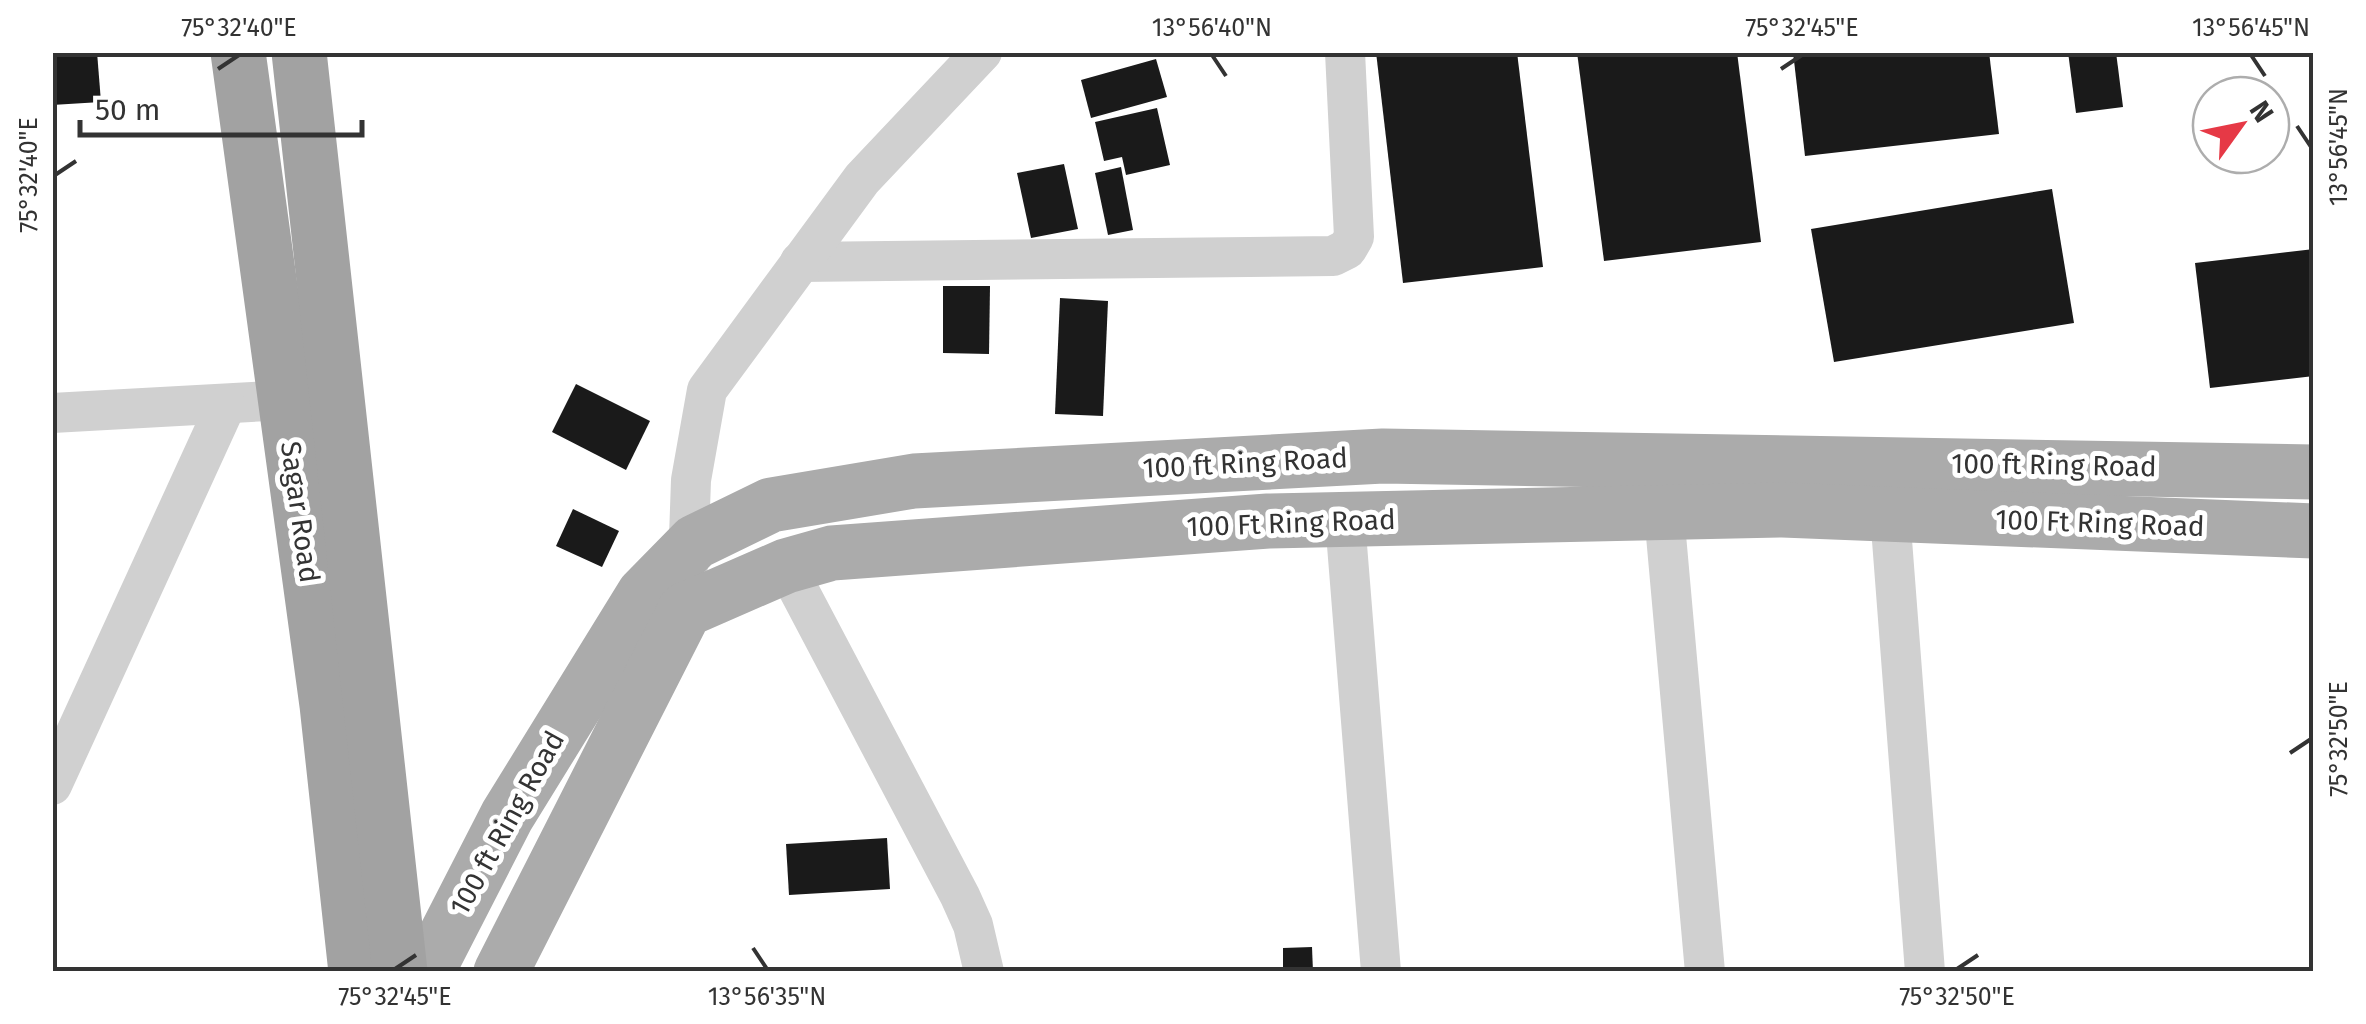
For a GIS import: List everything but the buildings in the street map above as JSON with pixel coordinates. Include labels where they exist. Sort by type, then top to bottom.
[{"type":"highway","name":"Sagar Road","points":[[238,52],[286,400],[356,972]]},
{"type":"highway","name":"Sagar Road","points":[[299,52],[400,972]]},
{"type":"main road","name":"100 ft Ring Road","points":[[427,972],[507,816],[603,654],[644,594],[690,548],[771,505],[914,481],[1383,456],[2314,472]]},
{"type":"main road","name":"100 Ft Ring Road","points":[[685,610],[786,566],[832,552],[1345,520],[1783,510],[2314,531]]},
{"type":"main road","points":[[501,972],[685,610]]},
{"type":"street","points":[[685,610],[691,480],[707,390],[862,180],[982,52]]},
{"type":"street","points":[[800,262],[1333,256],[1347,249],[1354,237],[1345,52]]},
{"type":"street","points":[[52,413],[286,400]]},
{"type":"street","points":[[52,785],[226,405]]},
{"type":"street","points":[[1664,513],[1705,972]]},
{"type":"street","points":[[1890,514],[1925,972]]},
{"type":"street","points":[[1345,520],[1381,972]]},
{"type":"street","points":[[786,566],[960,896],[973,925],[984,972]]}]
